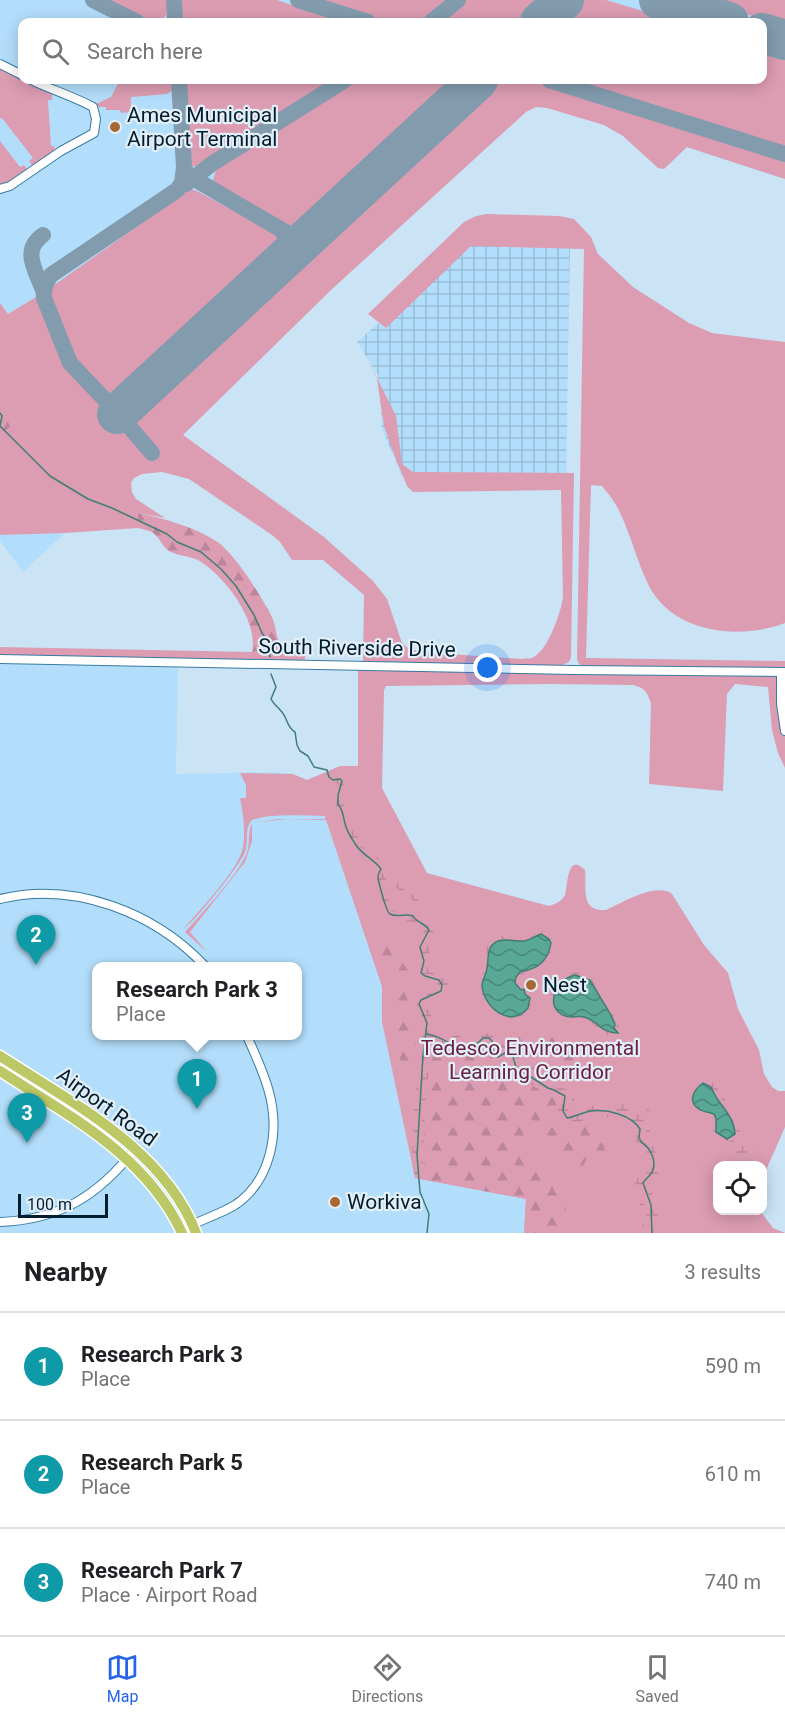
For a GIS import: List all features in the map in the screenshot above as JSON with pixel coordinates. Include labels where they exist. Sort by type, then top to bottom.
[{"type":"main road","name":"Airport Road","points":[[0,1056],[113,1131],[135,1149],[173,1190],[194,1229]]},
{"type":"main road","name":"Airport Road","points":[[0,1071],[109,1143],[128,1159],[164,1199],[182,1233]]},
{"type":"street","points":[[0,64],[18,73]]},
{"type":"street","points":[[0,189],[10,186],[61,151],[94,133],[96,119],[93,107],[39,84]]},
{"type":"street","name":"South Riverside Drive","points":[[0,658],[538,670],[783,672]]},
{"type":"street","points":[[783,672],[781,704],[785,731]]},
{"type":"street","points":[[0,899],[28,895],[62,895],[112,905],[148,921],[201,962]]},
{"type":"street","points":[[194,1229],[248,1195],[260,1181],[266,1168],[272,1144],[272,1106],[249,1040]]},
{"type":"street","points":[[0,1222],[32,1220],[82,1201],[112,1178],[135,1149]]},
{"type":"shaded area","points":[[0,0],[785,0],[785,179],[532,98],[23,572],[0,541],[0,436],[15,422],[0,401]]},
{"type":"shaded area","points":[[468,243],[570,244],[566,481],[401,474],[382,429],[378,375],[357,342]]},
{"type":"shaded area","points":[[0,663],[178,666],[176,774],[273,772],[293,774],[318,796],[382,987],[382,1022],[415,1178],[526,1199],[524,1233],[0,1233]]},
{"type":"green space","points":[[101,0],[168,0],[167,13],[163,18],[131,16]]},
{"type":"green space","points":[[178,0],[277,0],[331,18],[180,18]]},
{"type":"green space","points":[[310,0],[449,0],[426,18],[367,18]]},
{"type":"green space","points":[[466,0],[548,0],[528,18],[446,18]]},
{"type":"green space","points":[[581,0],[606,0],[666,18],[561,18]]},
{"type":"green space","points":[[701,0],[785,0],[785,26],[767,20],[767,18],[759,18]]},
{"type":"green space","points":[[767,50],[785,56],[785,150],[578,84],[767,84]]},
{"type":"green space","points":[[0,68],[18,77],[18,84],[33,84],[52,93],[52,100],[48,100],[51,146],[54,146],[55,152],[33,167],[29,161],[33,158],[2,118],[0,119]]},
{"type":"green space","points":[[118,84],[174,84],[172,90],[167,94],[131,97],[131,112],[121,113],[120,110],[106,110],[106,107],[97,107],[96,104],[111,97]]},
{"type":"green space","points":[[183,84],[330,84],[197,167],[188,165]]},
{"type":"green space","points":[[349,84],[459,84],[298,233],[223,192],[213,180],[217,167]]},
{"type":"green space","points":[[489,84],[541,84],[785,161],[785,179],[687,147],[664,169],[658,168],[623,136],[604,125],[547,108],[536,107],[526,112],[331,290],[183,435],[324,537],[372,580],[387,599],[402,643],[408,648],[421,652],[522,659],[532,658],[538,654],[548,640],[563,598],[561,490],[413,492],[407,486],[384,426],[377,379],[367,358],[396,416],[402,464],[413,472],[574,473],[571,657],[569,662],[560,666],[363,663],[364,595],[323,560],[292,560],[280,542],[272,535],[189,479],[162,472],[142,474],[134,478],[131,483],[136,499],[165,518],[138,513],[138,528],[0,535],[0,436],[15,422],[0,401],[0,303],[8,314],[36,297],[65,367],[146,457],[154,450],[132,426],[128,417]]},
{"type":"green space","points":[[0,141],[20,167],[24,165],[28,171],[8,185],[0,186]]},
{"type":"green space","points":[[190,189],[276,234],[282,240],[282,248],[117,401],[107,396],[74,361],[49,298],[50,288]]},
{"type":"green space","points":[[487,214],[559,216],[574,219],[591,237],[598,254],[633,287],[689,323],[712,333],[785,342],[785,623],[748,631],[729,631],[710,629],[674,614],[660,602],[649,586],[614,502],[602,486],[591,485],[586,658],[785,661],[785,668],[583,666],[579,664],[577,659],[584,249],[471,246],[386,328],[368,314],[464,222]]},
{"type":"green space","points":[[0,401],[15,422],[0,436]]},
{"type":"green space","points":[[138,513],[188,527],[208,536],[223,547],[246,575],[267,607],[283,649],[252,652],[253,640],[245,613],[228,588],[218,576],[198,560],[171,552],[152,532],[138,528]]},
{"type":"green space","points":[[310,642],[304,661],[0,655],[0,647],[252,652],[303,650]]},
{"type":"green space","name":"Tedesco Environmental Learning Corridor","points":[[358,670],[785,676],[785,768],[772,730],[768,687],[735,684],[727,694],[723,791],[649,784],[651,703],[645,691],[637,686],[548,684],[386,686],[384,690],[382,788],[427,873],[549,906],[560,901],[565,895],[569,873],[574,865],[579,865],[585,870],[586,897],[588,903],[597,910],[606,910],[657,890],[672,894],[704,945],[728,973],[738,1009],[759,1050],[764,1074],[772,1087],[778,1091],[785,1091],[785,1127],[767,1168],[767,1161],[713,1161],[713,1215],[763,1215],[773,1228],[785,1233],[524,1233],[526,1199],[415,1178],[382,1022],[382,987],[326,820],[286,819],[325,819],[325,816],[278,816],[252,820],[248,827],[245,852],[241,859],[206,905],[184,928],[223,882],[241,854],[244,834],[240,798],[246,798],[246,785],[240,773],[293,774],[307,780],[340,766],[358,766]]},
{"type":"green space","points":[[332,770],[336,776],[344,776],[348,781],[343,798],[350,807],[351,814],[339,815],[333,797],[339,784],[331,781],[326,773]]},
{"type":"green space","points":[[339,818],[351,818],[361,846],[387,864],[386,880],[392,883],[393,889],[388,894],[390,908],[422,919],[432,928],[435,936],[430,947],[429,966],[446,981],[450,989],[450,996],[429,1004],[434,1028],[449,1037],[459,1035],[471,1046],[484,1033],[496,1034],[504,1045],[516,1051],[522,1061],[547,1075],[558,1087],[569,1090],[579,1108],[619,1102],[641,1106],[653,1113],[651,1140],[660,1166],[656,1179],[650,1187],[657,1208],[660,1230],[672,1233],[642,1233],[642,1213],[635,1185],[646,1159],[645,1152],[637,1142],[633,1127],[627,1120],[599,1114],[578,1123],[566,1124],[561,1120],[554,1098],[526,1081],[513,1068],[501,1066],[490,1060],[488,1047],[473,1055],[467,1055],[435,1040],[430,1053],[425,1112],[423,1161],[425,1180],[415,1178],[412,1163],[421,1032],[416,1001],[438,988],[438,984],[428,983],[419,976],[421,959],[417,946],[424,930],[412,922],[394,919],[385,913],[375,868],[358,854]]},
{"type":"green space","points":[[252,823],[252,841],[245,862],[190,932],[207,952],[185,932],[235,874],[247,851]]},
{"type":"green space","points":[[402,882],[407,888],[428,897],[428,900],[419,905],[403,897],[395,888],[394,883]]},
{"type":"green space","points":[[387,929],[396,932],[400,959],[409,972],[407,1005],[415,1031],[416,1046],[409,1078],[405,1078],[397,1046],[395,995],[383,958],[382,933]]},
{"type":"green space","points":[[541,931],[548,933],[551,938],[552,950],[536,973],[518,976],[517,983],[524,989],[521,991],[515,983],[517,975],[538,967],[551,947],[536,936],[525,940],[500,940],[491,947],[482,985],[484,996],[489,1004],[495,1011],[511,1016],[519,1014],[526,1008],[531,997],[531,1008],[521,1017],[497,1017],[488,1010],[479,987],[485,968],[489,941],[503,935],[524,938]]},
{"type":"green space","points":[[575,972],[591,978],[613,1014],[622,1034],[606,1035],[587,1021],[563,1019],[555,1013],[551,1003],[553,988],[565,976]],"holes":[[[575,975],[590,980],[615,1025],[614,1028],[616,1029],[602,1030],[587,1019],[568,1018]]]},
{"type":"green space","points":[[545,1030],[577,1045],[588,1058],[594,1074],[584,1078],[563,1076],[546,1065],[531,1044],[510,1036]]},
{"type":"green space","points":[[435,1039],[482,1052],[485,1047],[488,1047],[490,1060],[501,1066],[513,1068],[526,1081],[554,1098],[558,1111],[587,1118],[597,1130],[606,1152],[591,1153],[580,1171],[559,1167],[544,1131],[534,1121],[527,1118],[524,1124],[530,1146],[522,1153],[534,1155],[546,1174],[566,1184],[565,1233],[524,1233],[526,1199],[425,1180],[424,1118],[430,1057]]},
{"type":"green space","points":[[708,1078],[724,1097],[740,1130],[749,1161],[738,1161],[732,1142],[718,1138],[713,1133],[714,1118],[712,1115],[698,1110],[690,1104],[691,1090],[697,1083]],"holes":[[[711,1087],[717,1100],[728,1112],[735,1130],[721,1136],[717,1132],[714,1114],[697,1108],[693,1100],[694,1091]]]},
{"type":"water","points":[[541,934],[549,939],[550,950],[536,967],[520,972],[516,977],[515,983],[521,990],[524,989],[525,994],[530,998],[528,1008],[514,1017],[499,1013],[488,1002],[482,986],[491,947],[499,941],[524,941]]},
{"type":"water","points":[[575,975],[590,980],[611,1015],[615,1024],[614,1028],[618,1033],[607,1031],[584,1017],[564,1016],[556,1009],[554,997],[559,985]]},
{"type":"water","points":[[703,1083],[711,1087],[732,1121],[735,1134],[727,1139],[716,1132],[714,1114],[701,1110],[693,1103],[695,1092]]},
{"type":"waterway","points":[[0,413],[2,416],[0,426],[50,476],[88,499],[112,508],[201,552],[221,569],[236,586],[254,615],[267,640],[270,657]]},
{"type":"waterway","points":[[271,674],[276,687],[271,699],[295,732],[300,751],[308,756],[314,767],[327,770],[329,777],[333,780],[342,781],[338,804],[346,827],[359,848],[381,869],[378,878],[388,912],[396,916],[413,916],[429,930],[420,947],[424,961],[421,973],[439,980],[442,985],[441,991],[421,1000],[419,1004],[427,1023],[417,1155],[420,1192],[429,1214],[427,1233]]},
{"type":"waterway","points":[[427,1034],[462,1049],[475,1045],[483,1038],[489,1038],[492,1041],[494,1055],[498,1057],[505,1053],[512,1054],[516,1067],[565,1096],[563,1111],[567,1118],[588,1112],[605,1111],[618,1114],[636,1124],[640,1129],[641,1142],[651,1152],[654,1161],[653,1171],[643,1183],[651,1205],[652,1233]]},
{"type":"taxiway","points":[[93,0],[129,18]]},
{"type":"taxiway","points":[[174,0],[175,18]]},
{"type":"taxiway","points":[[298,0],[355,18]]},
{"type":"taxiway","points":[[436,18],[458,0]]},
{"type":"taxiway","points":[[546,18],[563,3]]},
{"type":"taxiway","points":[[179,84],[186,172],[280,229],[287,240],[286,254],[241,298]]},
{"type":"taxiway","points":[[186,184],[213,163],[339,84]]},
{"type":"taxiway","points":[[432,121],[471,84]]},
{"type":"taxiway","points":[[562,84],[785,154]]},
{"type":"taxiway","points":[[152,453],[127,424],[127,405],[107,402],[70,363],[44,298],[44,292],[51,275],[177,190],[182,183],[184,167]]},
{"type":"taxiway","points":[[280,229],[296,236],[313,232],[353,194]]},
{"type":"taxiway","points":[[43,235],[36,241],[31,255],[44,293]]},
{"type":"runway","points":[[544,18],[564,0]]},
{"type":"runway","points":[[659,0],[716,18]]},
{"type":"runway","points":[[767,35],[785,40]]},
{"type":"runway","points":[[117,414],[474,84]]},
{"type":"place","name":"Ames Municipal Airport Terminal","points":[[115,127]]},
{"type":"place","name":"Research Park 5","points":[[36,965]]},
{"type":"place","name":"Nest","points":[[531,985]]},
{"type":"place","name":"Research Park 3","points":[[197,1109]]},
{"type":"place","name":"Research Park 7","points":[[27,1143]]},
{"type":"place","name":"Workiva","points":[[335,1202]]}]
